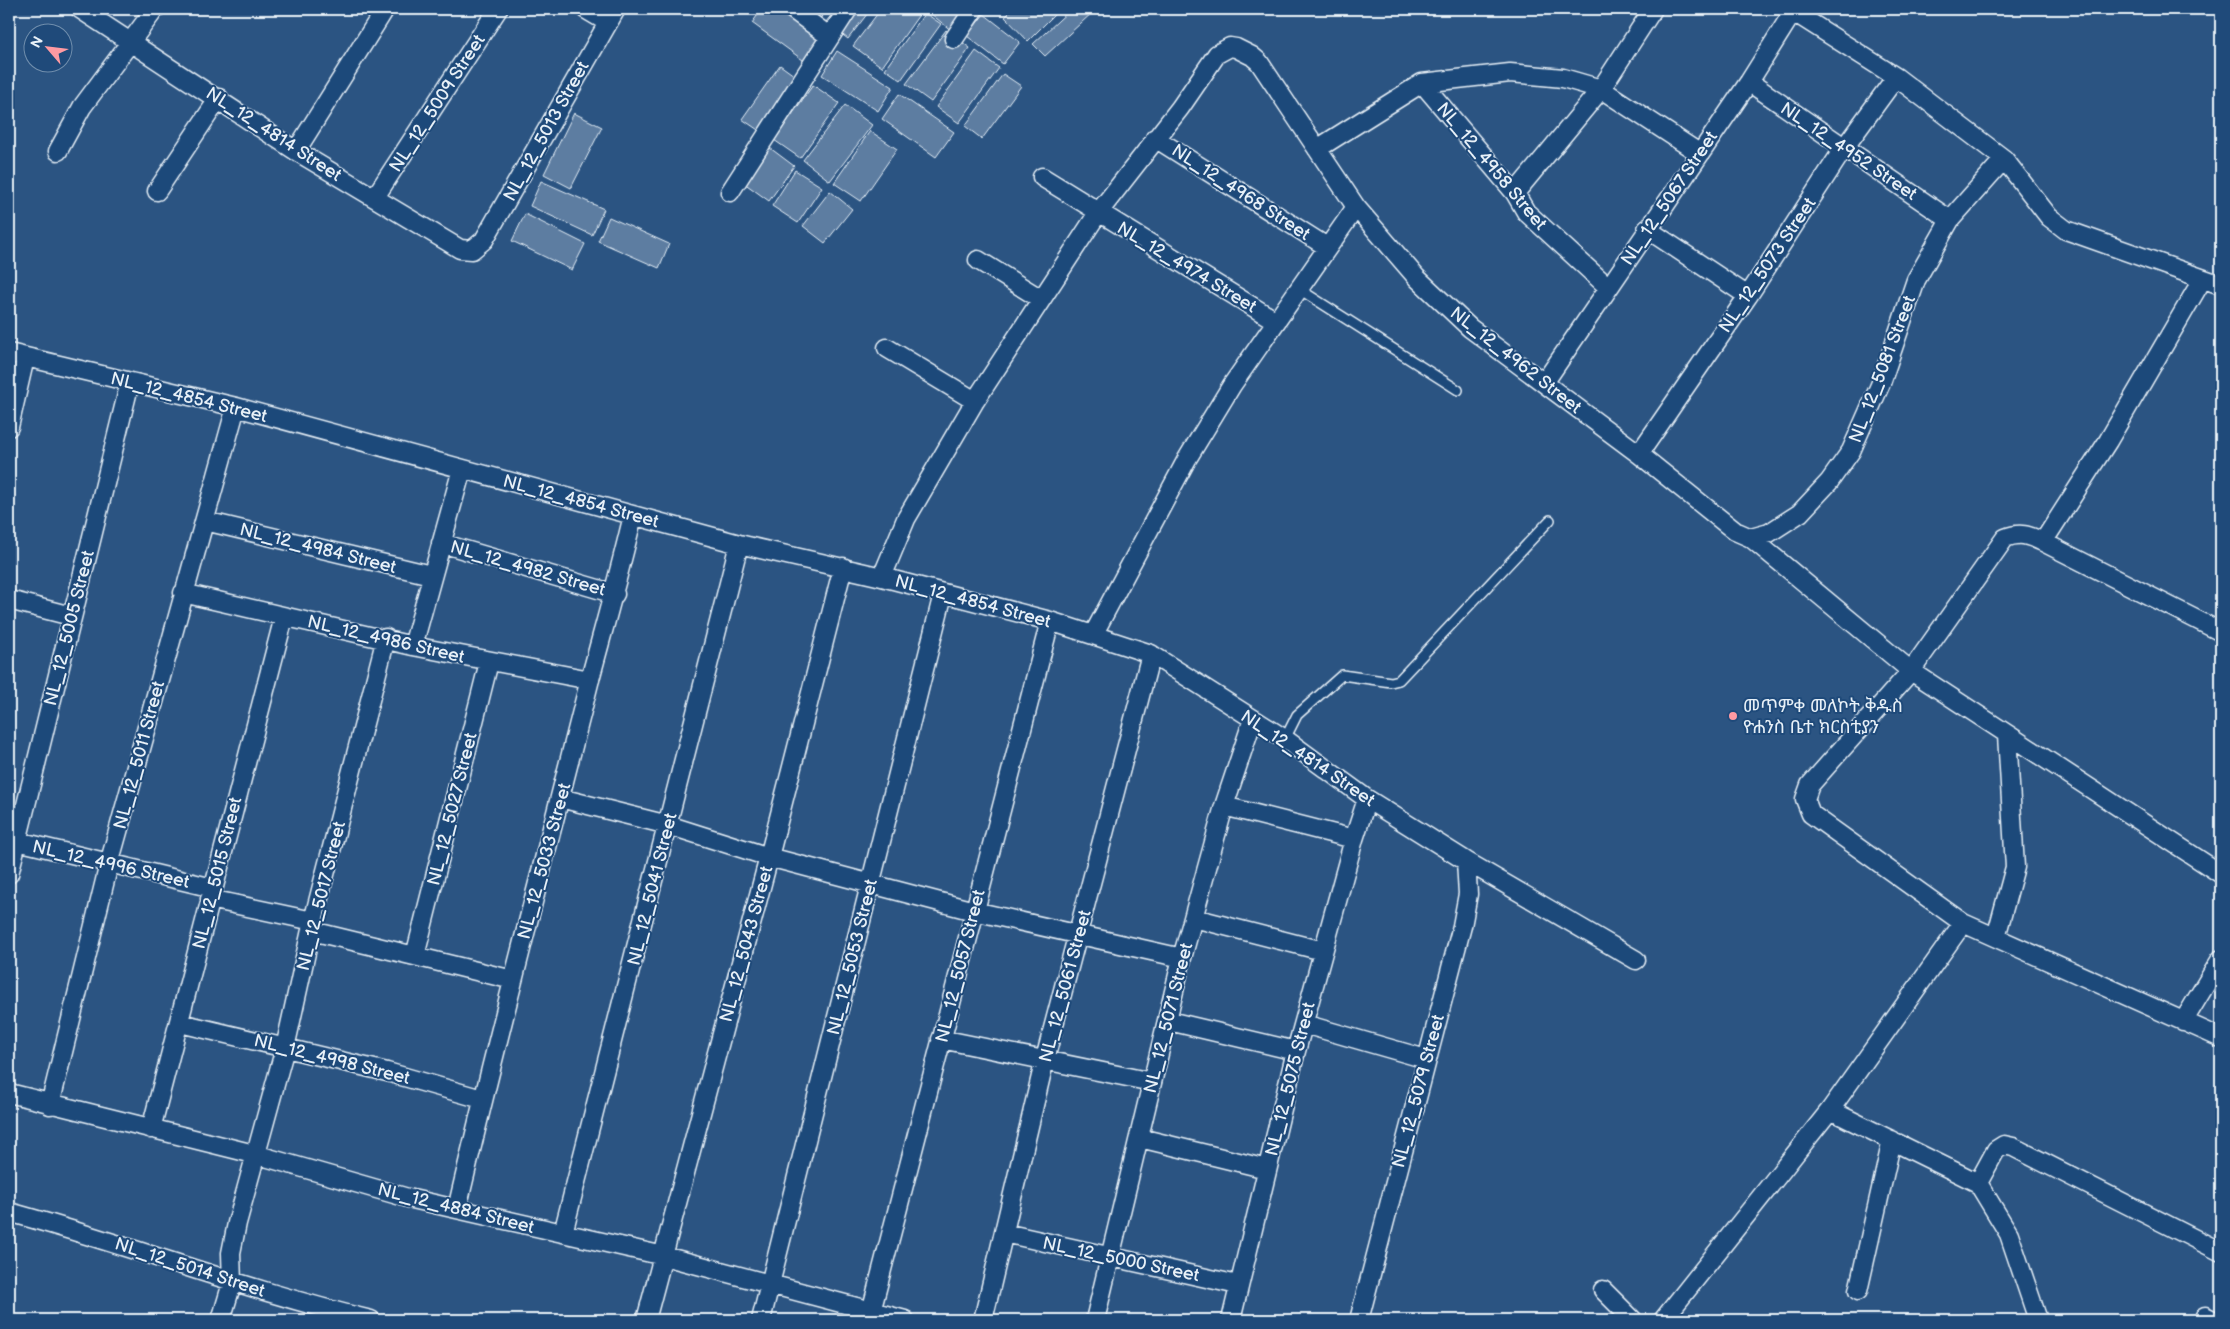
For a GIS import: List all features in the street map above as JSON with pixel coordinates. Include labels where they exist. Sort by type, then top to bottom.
[{"type":"street","name":"NL_12_4814 Street","points":[[80,9],[219,98],[296,151],[460,249],[472,250]]},
{"type":"street","points":[[58,152],[82,108],[155,9]]},
{"type":"street","points":[[296,151],[385,9]]},
{"type":"street","name":"NL_12_5009 Street","points":[[375,197],[498,9]]},
{"type":"street","points":[[585,9],[612,16]]},
{"type":"street","points":[[792,9],[830,37]]},
{"type":"street","points":[[730,192],[848,9]]},
{"type":"street","points":[[954,39],[974,9]]},
{"type":"street","points":[[1515,193],[1601,89],[1653,9]]},
{"type":"street","points":[[1791,10],[1896,78],[2004,158],[2049,217],[2066,230],[2202,280],[2221,285]]},
{"type":"street","name":"NL_12_5067 Street","points":[[1544,383],[1749,82],[1791,10]]},
{"type":"street","name":"NL_12_5013 Street","points":[[472,250],[484,240],[612,16]]},
{"type":"street","name":"NL_12_4962 Street","points":[[1155,138],[1180,108],[1217,54],[1230,47],[1245,51],[1258,62],[1356,207],[1416,278],[1470,328],[1639,454],[1735,531],[1751,538],[1912,672],[2221,874]]},
{"type":"street","points":[[1317,148],[1422,83],[1510,73],[1564,78],[1601,89],[1699,153]]},
{"type":"street","name":"NL_12_5073 Street","points":[[1639,454],[1748,296],[1844,148],[1896,78]]},
{"type":"street","name":"NL_12_4952 Street","points":[[1749,82],[1950,220]]},
{"type":"street","name":"NL_12_4958 Street","points":[[1422,83],[1515,193],[1526,212],[1608,287]]},
{"type":"street","points":[[156,191],[219,98]]},
{"type":"street","points":[[882,577],[906,519],[975,402],[1098,213],[1155,138]]},
{"type":"street","name":"NL_12_4968 Street","points":[[1155,138],[1327,248]]},
{"type":"street","name":"NL_12_5081 Street","points":[[1751,538],[1769,533],[1800,513],[1829,482],[1851,451],[1881,383],[1916,280],[1950,220],[2004,158]]},
{"type":"street","name":"NL_12_4974 Street","points":[[1042,176],[1098,213],[1276,322]]},
{"type":"street","points":[[1093,634],[1187,459],[1232,385],[1356,207]]},
{"type":"street","points":[[1647,230],[1748,296]]},
{"type":"street","points":[[978,260],[1041,299]]},
{"type":"street","points":[[2043,542],[2108,441],[2202,280]]},
{"type":"street","points":[[887,348],[975,402]]},
{"type":"street","points":[[9,426],[17,356]]},
{"type":"street","name":"NL_12_4854 Street","points":[[17,356],[236,406],[738,544],[843,567],[1050,622],[1093,634],[1151,654]]},
{"type":"street","name":"NL_12_5005 Street","points":[[9,874],[13,840],[130,382]]},
{"type":"street","name":"NL_12_5011 Street","points":[[50,1105],[109,864],[236,406]]},
{"type":"street","points":[[413,646],[431,575],[462,469]]},
{"type":"street","name":"NL_12_5033 Street","points":[[457,1209],[482,1099],[590,680],[615,594],[633,514]]},
{"type":"street","name":"NL_12_4984 Street","points":[[204,520],[431,575]]},
{"type":"street","points":[[2221,632],[2043,542],[2024,534],[2015,534],[2005,538],[1912,672],[1810,785],[1806,799],[1811,814],[1964,923],[2221,1038]]},
{"type":"street","name":"NL_12_4982 Street","points":[[441,543],[615,594]]},
{"type":"street","name":"NL_12_5041 Street","points":[[563,1233],[738,544]]},
{"type":"street","name":"NL_12_5043 Street","points":[[646,1320],[769,857],[843,567]]},
{"type":"street","name":"NL_12_4986 Street","points":[[183,594],[386,638],[413,646],[590,680]]},
{"type":"street","name":"NL_12_5053 Street","points":[[761,1320],[942,594]]},
{"type":"street","points":[[9,600],[71,616]]},
{"type":"street","name":"NL_12_5015 Street","points":[[151,1129],[284,617]]},
{"type":"street","name":"NL_12_5057 Street","points":[[871,1312],[1050,622]]},
{"type":"street","name":"NL_12_5017 Street","points":[[221,1320],[232,1283],[231,1253],[285,1048],[312,926],[386,638]]},
{"type":"street","name":"NL_12_4814 Street","points":[[1151,654],[1285,739],[1367,799],[1466,861],[1636,960]]},
{"type":"street","name":"NL_12_5061 Street","points":[[982,1320],[1045,1059],[1151,654]]},
{"type":"street","name":"NL_12_5027 Street","points":[[415,956],[489,662]]},
{"type":"street","name":"NL_12_5071 Street","points":[[1095,1320],[1109,1255],[1169,1021],[1182,958],[1224,806],[1253,719]]},
{"type":"street","points":[[1996,937],[2015,867],[2007,735]]},
{"type":"street","points":[[560,798],[668,825],[769,857],[974,911],[1182,958]]},
{"type":"street","name":"NL_12_5075 Street","points":[[1231,1320],[1296,1051],[1354,839],[1367,799]]},
{"type":"street","points":[[1224,806],[1354,839]]},
{"type":"street","name":"NL_12_4996 Street","points":[[13,840],[109,864],[211,893],[312,926],[415,956],[513,980]]},
{"type":"street","name":"NL_12_5079 Street","points":[[1360,1320],[1426,1059],[1462,926],[1468,894],[1466,861]]},
{"type":"street","points":[[1194,918],[1323,951]]},
{"type":"street","points":[[1663,1320],[1830,1110],[1964,923]]},
{"type":"street","points":[[2183,1022],[2221,959]]},
{"type":"street","points":[[1169,1021],[1296,1051]]},
{"type":"street","name":"NL_12_4998 Street","points":[[180,1023],[388,1072],[482,1099]]},
{"type":"street","points":[[1304,1024],[1426,1059]]},
{"type":"street","points":[[941,1039],[1152,1082]]},
{"type":"street","name":"NL_12_4884 Street","points":[[9,1093],[50,1105],[258,1155],[408,1198],[664,1256],[905,1320]]},
{"type":"street","points":[[1830,1110],[1978,1183],[2009,1234],[2038,1320]]},
{"type":"street","points":[[1140,1138],[1267,1169]]},
{"type":"street","points":[[1858,1291],[1892,1140]]},
{"type":"street","points":[[1978,1183],[1996,1150],[2004,1145],[2013,1147],[2221,1252]]},
{"type":"street","name":"NL_12_5014 Street","points":[[10,1216],[91,1235],[232,1283],[344,1317],[371,1320]]},
{"type":"street","name":"NL_12_5000 Street","points":[[1004,1233],[1238,1285]]},
{"type":"street","points":[[1603,1290],[1633,1320]]},
{"type":"lane","points":[[1299,289],[1458,390]]},
{"type":"lane","points":[[1285,739],[1297,715],[1342,676],[1391,682],[1399,680],[1550,520]]},
{"type":"building","points":[[734,9],[748,9],[743,15]]},
{"type":"building","points":[[762,9],[781,9],[824,40],[807,63],[752,23]]},
{"type":"building","points":[[804,9],[826,9],[820,19]]},
{"type":"building","points":[[836,9],[871,9],[848,39],[826,22]]},
{"type":"building","points":[[881,9],[916,9],[921,12],[882,67],[853,46]]},
{"type":"building","points":[[925,9],[977,9],[958,36]]},
{"type":"building","points":[[1013,9],[1060,9],[1028,41],[1005,17]]},
{"type":"building","points":[[1071,9],[1090,9],[1093,12],[1045,56],[1033,44]]},
{"type":"building","points":[[925,13],[941,24],[901,80],[885,69]]},
{"type":"building","points":[[984,14],[1020,42],[1003,64],[967,36]]},
{"type":"building","points":[[946,30],[970,48],[931,102],[906,84]]},
{"type":"building","points":[[837,51],[893,87],[878,111],[822,75]]},
{"type":"building","points":[[976,51],[999,68],[959,123],[936,107]]},
{"type":"building","points":[[780,65],[805,83],[767,136],[742,119]]},
{"type":"building","points":[[1003,74],[1021,86],[982,139],[965,126]]},
{"type":"building","points":[[813,85],[839,103],[800,158],[774,140]]},
{"type":"building","points":[[899,94],[954,132],[936,157],[882,119]]},
{"type":"building","points":[[845,105],[872,125],[830,181],[803,160]]},
{"type":"building","points":[[574,113],[602,127],[571,188],[544,174]]},
{"type":"building","points":[[870,131],[897,149],[861,201],[834,183]]},
{"type":"building","points":[[766,145],[794,166],[769,201],[740,180]]},
{"type":"building","points":[[795,170],[822,187],[798,223],[772,206]]},
{"type":"building","points":[[541,181],[604,209],[592,235],[530,206]]},
{"type":"building","points":[[830,191],[852,209],[825,243],[803,226]]},
{"type":"building","points":[[525,214],[585,244],[572,270],[512,241]]},
{"type":"building","points":[[609,217],[669,244],[659,268],[598,241]]},
{"type":"place","name":"መጥምቀ መለኮት ቅዱስ ዮሐንስ ቤተ ክርስቲያን","points":[[1733,716]]}]
